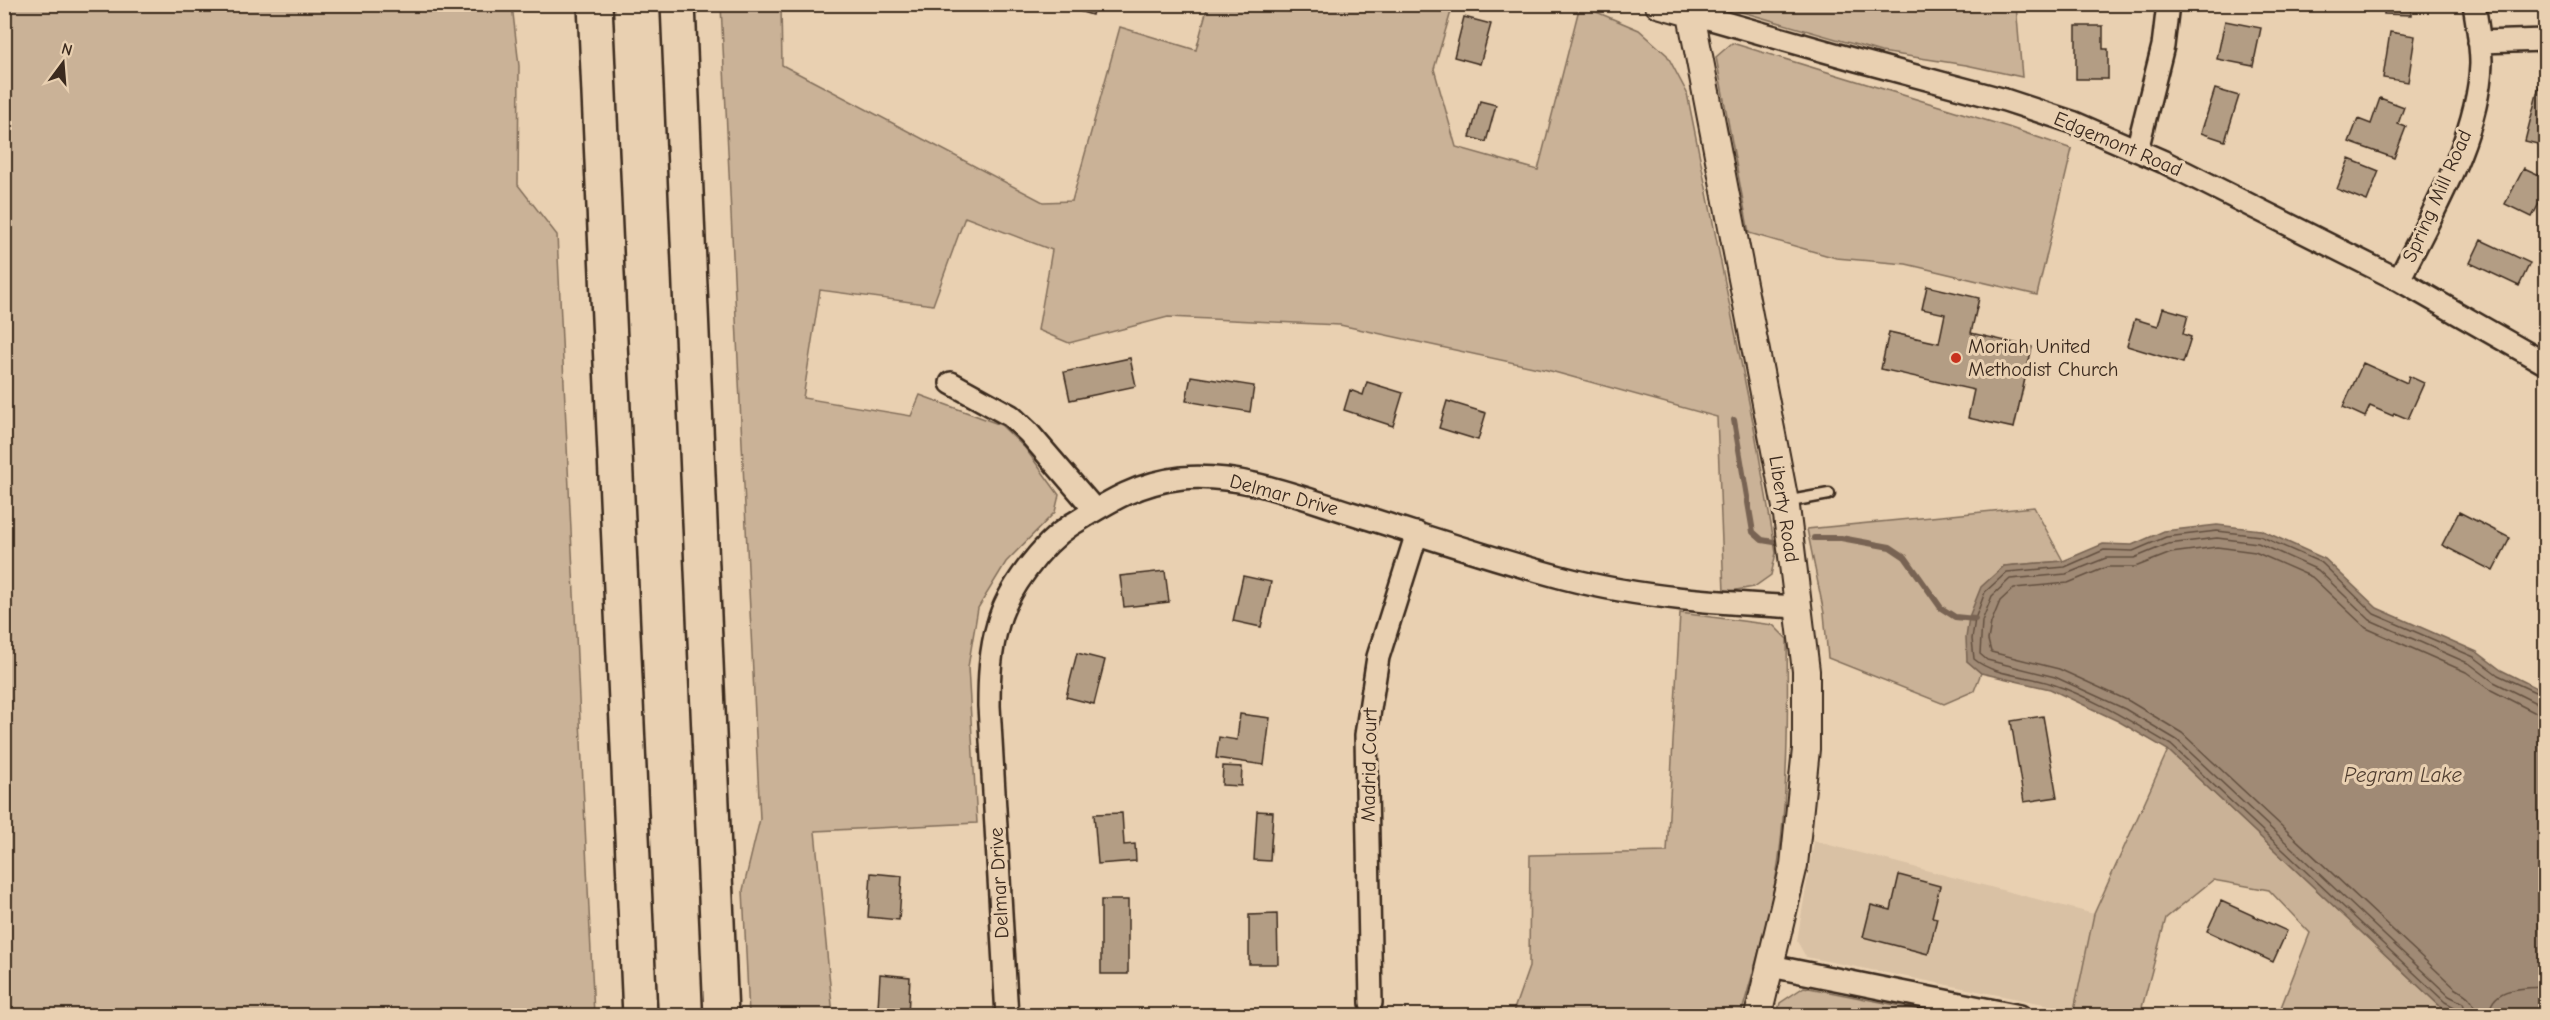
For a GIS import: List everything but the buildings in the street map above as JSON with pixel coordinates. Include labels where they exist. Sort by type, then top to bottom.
[{"type":"highway","points":[[595,4],[640,1016]]},
{"type":"highway","points":[[678,4],[721,1016]]},
{"type":"street","name":"Edgemont Road","points":[[1659,4],[1690,9],[1856,60],[2005,100],[2072,122],[2136,150],[2399,280],[2546,364]]},
{"type":"street","points":[[2136,150],[2163,46],[2168,4]]},
{"type":"street","name":"Spring Mill Road","points":[[2399,280],[2465,141],[2479,83],[2481,62],[2474,4]]},
{"type":"street","name":"Liberty Road","points":[[1690,9],[1785,502],[1806,671],[1806,749],[1794,865],[1758,1016]]},
{"type":"street","points":[[2479,42],[2546,40]]},
{"type":"street","points":[[951,383],[1011,416],[1028,432],[1095,510]]},
{"type":"street","name":"Delmar Drive","points":[[1007,1016],[989,672],[998,622],[1022,576],[1059,532],[1118,495],[1143,486],[1181,478],[1221,478],[1272,488],[1564,578],[1617,590],[1709,603],[1799,608]]},
{"type":"street","name":"Madrid Court","points":[[1371,1003],[1367,717],[1378,657],[1417,533]]},
{"type":"street","points":[[1771,966],[2020,1016]]},
{"type":"lane","points":[[1785,502],[1829,494]]},
{"type":"shaded area","points":[[5,4],[512,5],[519,66],[518,185],[557,235],[594,1015],[5,1015]]},
{"type":"shaded area","points":[[721,5],[781,5],[782,65],[1043,202],[1072,201],[1120,27],[1196,50],[1208,5],[1453,5],[1434,69],[1456,147],[1538,170],[1580,5],[1639,30],[1667,55],[1687,93],[1754,427],[1776,553],[1771,575],[1754,587],[1724,592],[1717,417],[1547,370],[1340,325],[1168,317],[1069,343],[1038,330],[1052,250],[965,217],[933,305],[820,290],[803,398],[911,416],[920,395],[1001,425],[1025,448],[1059,495],[1055,512],[1006,562],[978,608],[968,667],[977,823],[815,831],[833,1015],[749,1015],[743,890],[760,819]]},
{"type":"shaded area","points":[[1718,5],[2016,5],[2022,77],[1966,65],[1881,52]]},
{"type":"shaded area","points":[[1732,43],[2008,127],[2072,149],[2037,295],[1906,264],[1836,258],[1749,233],[1716,57]]},
{"type":"shaded area","points":[[2034,507],[2063,561],[2004,566],[1967,661],[1981,673],[1974,691],[1944,704],[1828,658],[1824,613],[1807,529]]},
{"type":"shaded area","points":[[1680,613],[1773,625],[1787,639],[1787,740],[1781,841],[1770,907],[1741,1015],[1512,1015],[1529,967],[1530,855],[1667,852]]},
{"type":"shaded area","points":[[2168,750],[2442,1008],[2438,1016],[2278,1015],[2310,933],[2269,890],[2213,880],[2166,918],[2140,1015],[2100,1015],[2074,1010],[2094,914]]},
{"type":"shaded area","points":[[1814,841],[2094,914],[2074,1010],[1806,957],[1797,941]]},
{"type":"shaded area","points":[[1804,987],[1947,1015],[1777,1015],[1780,1003]]},
{"type":"water","name":"Pegram Lake","points":[[2217,525],[2261,530],[2325,559],[2377,608],[2477,652],[2501,670],[2545,692],[2545,1010],[2459,1016],[2442,1008],[2168,750],[2118,721],[2050,689],[1981,673],[1967,661],[1966,638],[1969,617],[1981,587],[2004,566],[2063,561],[2103,544],[2132,545],[2164,531]]},
{"type":"waterway","points":[[1734,420],[1753,532],[1762,540],[1774,542]]},
{"type":"waterway","points":[[1814,538],[1841,538],[1890,547],[1905,557],[1941,608],[1955,617],[1975,619]]},
{"type":"place","name":"Moriah United Methodist Church","points":[[1956,358]]}]
